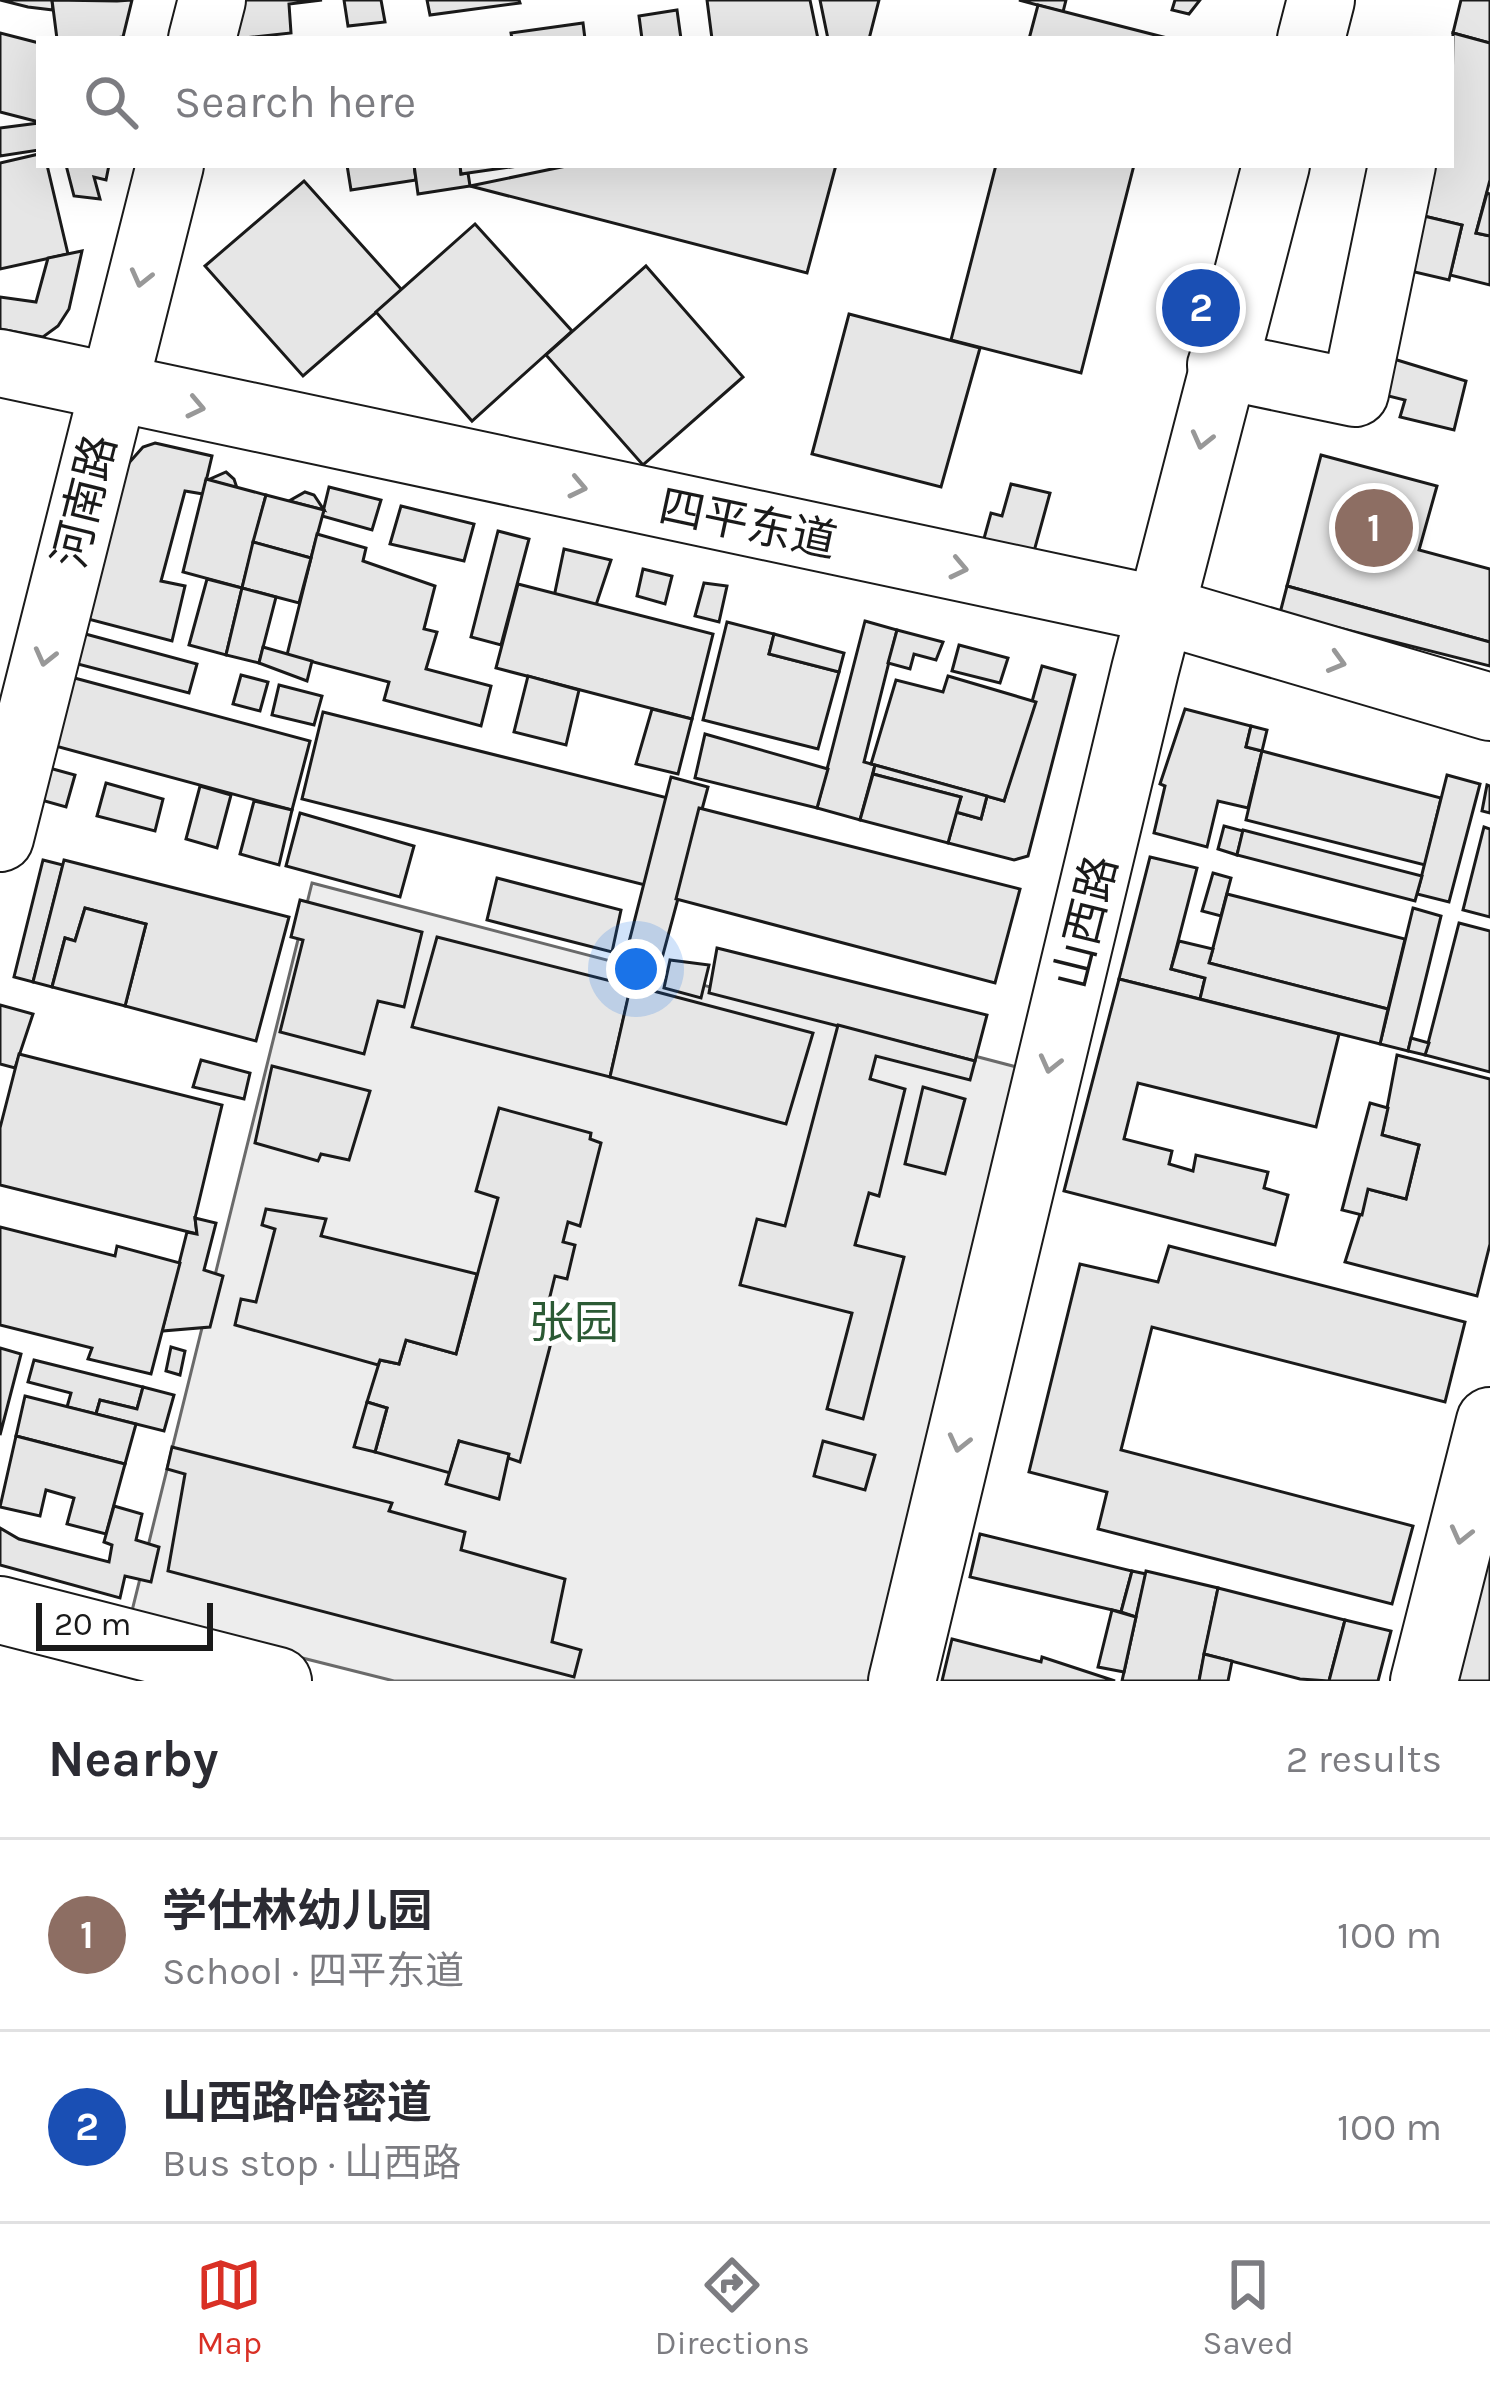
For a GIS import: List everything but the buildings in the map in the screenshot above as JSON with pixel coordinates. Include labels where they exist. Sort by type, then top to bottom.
[{"type":"street","points":[[203,36],[212,0]]},
{"type":"street","points":[[1312,36],[1322,0]]},
{"type":"street","name":"河南路","points":[[0,838],[169,168]]},
{"type":"street","name":"山西路","points":[[902,1681],[1160,610],[1275,168]]},
{"type":"street","points":[[1221,365],[1355,393],[1401,168]]},
{"type":"street","name":"四平东道","points":[[0,363],[1160,610],[1490,707]]},
{"type":"street","points":[[1424,1681],[1490,1421]]},
{"type":"street","points":[[0,1610],[278,1681]]},
{"type":"shaded area","name":"张园","points":[[312,883],[1028,1070],[879,1681],[394,1681],[131,1615]]},
{"type":"place","name":"山西路哈密道","points":[[1201,308]]},
{"type":"place","name":"学仕林幼儿园","points":[[1374,528]]}]
